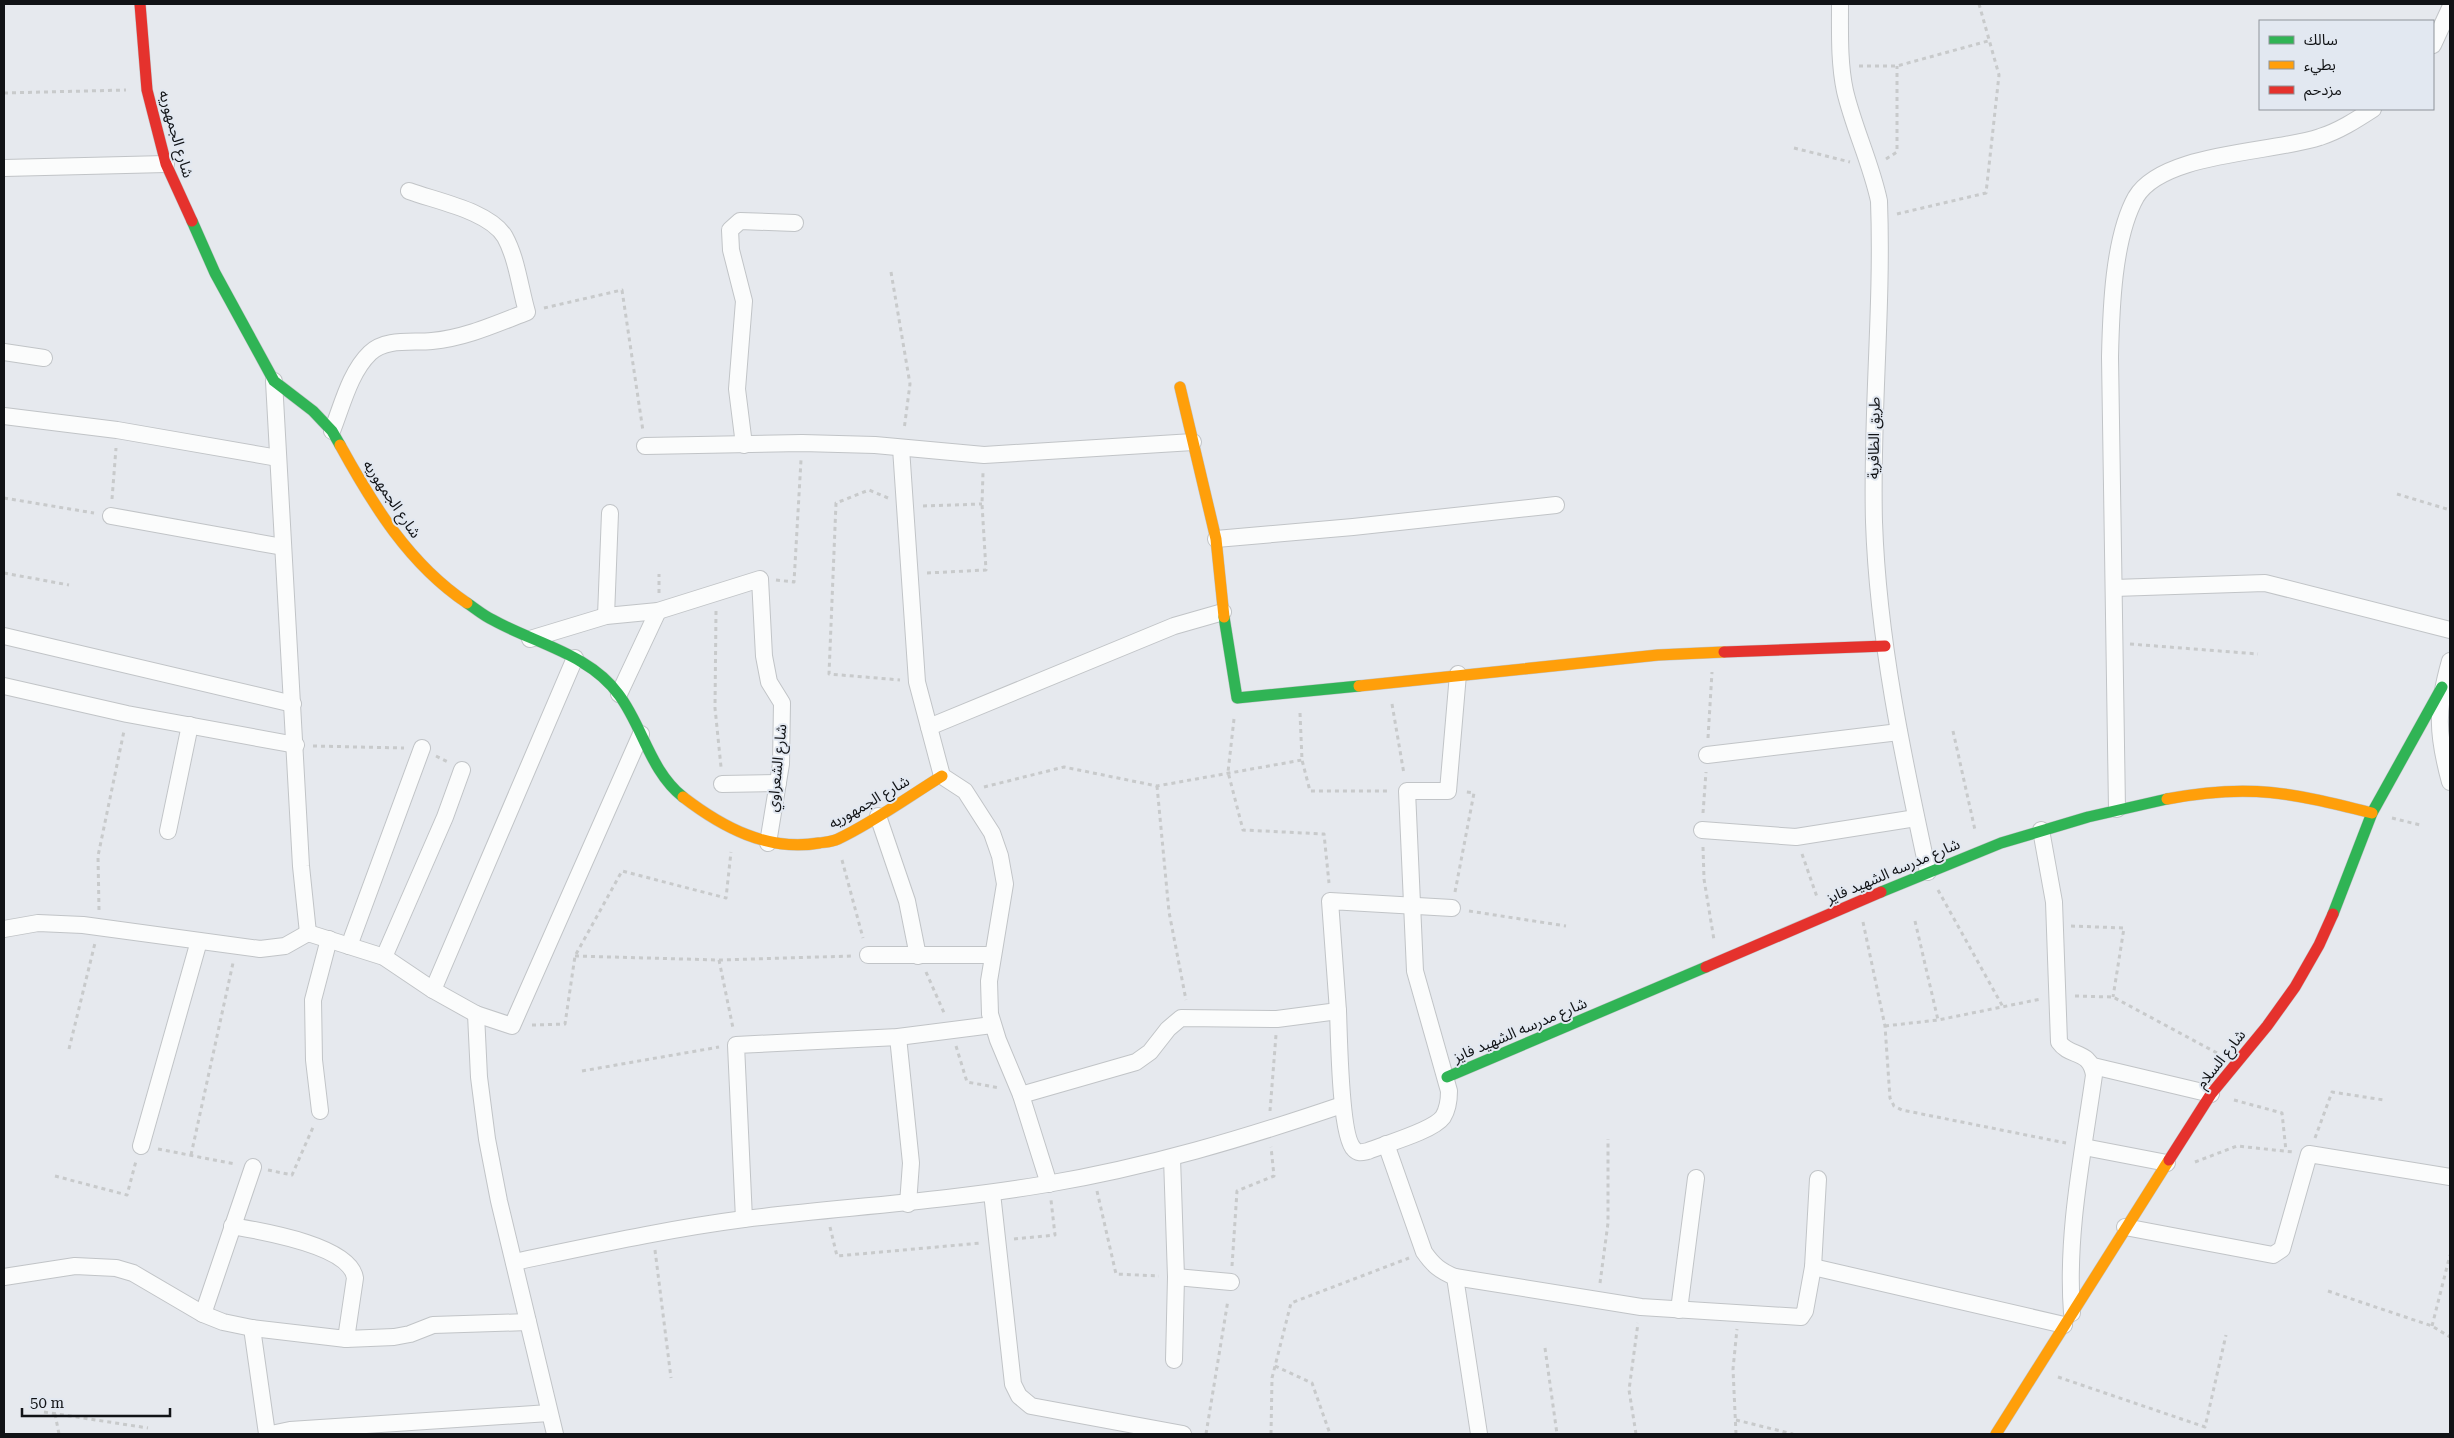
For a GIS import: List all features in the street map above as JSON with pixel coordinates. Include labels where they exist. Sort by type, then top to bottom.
[{"type":"street","name":"شارع الجمهوريه","points":[[140,4],[147,90],[166,164],[215,273],[274,380],[313,411],[332,431],[371,501],[396,536],[424,568],[456,596],[485,615],[530,639],[575,658],[598,674],[619,694],[656,765],[677,792],[704,813],[733,829],[768,843],[802,846],[836,840],[942,776]]},
{"type":"street","name":"طريق الظافرية","points":[[1840,4],[1841,66],[1853,117],[1871,167],[1879,201],[1873,461],[1878,585],[1885,646],[1916,818],[1928,872]]},
{"type":"street","points":[[2434,43],[2448,18],[2450,8]]},
{"type":"street","points":[[2118,809],[2110,357],[2111,310],[2117,262],[2128,216],[2137,196],[2151,180],[2168,171],[2190,164],[2319,138],[2352,123],[2372,110]]},
{"type":"street","points":[[4,168],[166,164]]},
{"type":"street","points":[[332,431],[357,370],[364,359],[377,348],[400,342],[432,341],[456,336],[480,330],[526,312],[513,260],[499,228],[478,215],[409,191]]},
{"type":"street","points":[[744,445],[737,389],[744,301],[730,250],[730,230],[740,221],[795,223]]},
{"type":"street","points":[[4,352],[44,358]]},
{"type":"street","points":[[274,380],[296,745],[301,866],[308,933]]},
{"type":"street","points":[[1180,388],[1216,539],[1223,612],[1237,698],[1299,693],[1458,674],[1713,652],[1885,646]]},
{"type":"street","points":[[4,416],[117,430],[278,458]]},
{"type":"street","points":[[645,446],[802,443],[901,448],[984,455],[1193,442]]},
{"type":"street","points":[[901,448],[918,682],[942,776],[964,791],[992,833],[1000,856],[1005,884],[989,981],[992,1025],[1021,1095],[1049,1184]]},
{"type":"street","points":[[1216,539],[1556,506]]},
{"type":"street","points":[[606,616],[610,513]]},
{"type":"street","points":[[111,516],[283,547]]},
{"type":"street","points":[[530,639],[606,616],[658,611],[760,578]]},
{"type":"street","name":"شارع الشعراوي","points":[[760,578],[764,656],[769,682],[782,700],[783,734],[778,783],[768,843]]},
{"type":"street","points":[[2114,588],[2265,583],[2450,630]]},
{"type":"street","points":[[619,694],[658,611]]},
{"type":"street","points":[[929,727],[1174,626],[1223,612]]},
{"type":"street","points":[[4,636],[293,704]]},
{"type":"street","points":[[433,990],[575,658]]},
{"type":"street","points":[[2450,661],[2442,687],[2438,717],[2445,744],[2450,782]]},
{"type":"street","points":[[1452,908],[1413,906],[1330,901],[1338,1011],[1342,1105],[1350,1143],[1354,1150],[1360,1153],[1430,1127],[1442,1118],[1448,1105],[1447,1077],[1415,971],[1413,906],[1407,791],[1448,791],[1458,674]]},
{"type":"street","points":[[4,686],[127,714],[296,745]]},
{"type":"street","name":"شارع السلام","points":[[1996,1434],[2211,1094],[2235,1062],[2267,1026],[2295,987],[2319,945],[2339,901],[2372,812],[2442,687]]},
{"type":"street","points":[[168,832],[190,725]]},
{"type":"street","points":[[1707,755],[1900,732]]},
{"type":"street","points":[[4,929],[38,923],[99,926],[260,950],[286,946],[308,933],[384,957],[433,990],[476,1014],[512,1026],[641,734]]},
{"type":"street","points":[[349,946],[422,748]]},
{"type":"street","points":[[384,957],[445,817],[462,770]]},
{"type":"street","points":[[722,784],[778,783]]},
{"type":"street","name":"شارع مدرسه الشهيد فايز","points":[[1447,1077],[1979,850],[2041,830],[2118,809],[2221,790],[2258,790],[2294,795],[2372,812]]},
{"type":"street","points":[[878,816],[907,901],[918,956]]},
{"type":"street","points":[[1702,830],[1796,838],[1916,818]]},
{"type":"street","points":[[1813,1267],[2068,1319],[2072,1224],[2094,1075],[2093,1066],[2087,1058],[2062,1047],[2059,1042],[2055,926],[2051,877],[2041,830]]},
{"type":"street","points":[[320,1111],[314,1060],[313,1000],[329,939]]},
{"type":"street","points":[[141,1146],[198,941]]},
{"type":"street","points":[[868,955],[992,955]]},
{"type":"street","points":[[1021,1095],[1136,1062],[1150,1052],[1174,1023],[1181,1018],[1277,1019],[1338,1011]]},
{"type":"street","points":[[476,1014],[480,1077],[487,1139],[499,1201],[555,1434]]},
{"type":"street","points":[[744,1219],[736,1044],[898,1037],[992,1025]]},
{"type":"street","points":[[898,1037],[911,1163],[908,1204]]},
{"type":"street","points":[[2093,1066],[2211,1094]]},
{"type":"street","points":[[514,1262],[653,1233],[744,1219],[908,1204],[992,1193],[1094,1176],[1172,1158],[1269,1130],[1342,1105]]},
{"type":"street","points":[[1386,1144],[1424,1252],[1437,1268],[1455,1277],[1640,1307],[1801,1317],[1806,1311],[1813,1267],[1818,1179]]},
{"type":"street","points":[[2084,1147],[2167,1163]]},
{"type":"street","points":[[2126,1227],[2277,1254],[2282,1249],[2309,1154],[2450,1177]]},
{"type":"street","points":[[1172,1158],[1176,1277],[1174,1360]]},
{"type":"street","points":[[203,1314],[253,1168]]},
{"type":"street","points":[[1678,1310],[1696,1178]]},
{"type":"street","points":[[992,1193],[1013,1384],[1019,1396],[1032,1406],[1182,1434]]},
{"type":"street","points":[[232,1226],[293,1238],[318,1247],[350,1266],[354,1271],[355,1278],[346,1339]]},
{"type":"street","points":[[4,1278],[75,1266],[116,1268],[133,1273],[203,1314],[223,1322],[252,1328],[346,1339],[394,1337],[433,1325],[528,1322]]},
{"type":"street","points":[[1176,1277],[1231,1282]]},
{"type":"street","points":[[1455,1277],[1479,1434]]},
{"type":"street","points":[[252,1328],[269,1434],[290,1430],[549,1413]]},
{"type":"path","points":[[1879,218],[1986,193],[1999,75],[1988,41],[1980,4]]},
{"type":"path","points":[[1841,66],[1897,66],[1988,41]]},
{"type":"path","points":[[1794,148],[1871,167],[1897,152],[1897,66]]},
{"type":"path","points":[[4,93],[147,90]]},
{"type":"path","points":[[891,272],[910,384],[901,448]]},
{"type":"path","points":[[526,312],[622,290],[645,446]]},
{"type":"path","points":[[4,498],[111,516],[117,430]]},
{"type":"path","points":[[760,578],[794,582],[802,443]]},
{"type":"path","points":[[910,574],[986,570],[982,504],[984,455]]},
{"type":"path","points":[[918,682],[829,674],[836,503],[869,490],[905,506],[982,504]]},
{"type":"path","points":[[2397,494],[2450,510]]},
{"type":"path","points":[[4,573],[69,585]]},
{"type":"path","points":[[717,591],[715,708],[722,784]]},
{"type":"path","points":[[2115,642],[2258,654]]},
{"type":"path","points":[[1713,652],[1702,830],[1704,879],[1718,962]]},
{"type":"path","points":[[1299,693],[1302,760],[1310,791],[1407,791],[1387,681]]},
{"type":"path","points":[[1237,698],[1228,772],[1243,830],[1324,834],[1330,901]]},
{"type":"path","points":[[69,1049],[99,926],[98,856],[127,714]]},
{"type":"path","points":[[1953,731],[1979,850]]},
{"type":"path","points":[[296,745],[422,748],[462,770]]},
{"type":"path","points":[[964,791],[1064,768],[1157,786],[1302,760]]},
{"type":"path","points":[[1157,786],[1169,912],[1189,1017]]},
{"type":"path","points":[[1448,791],[1474,792],[1452,908],[1566,926]]},
{"type":"path","points":[[2372,812],[2420,826]]},
{"type":"path","points":[[512,1026],[565,1024],[575,956],[622,871],[726,898],[733,829]]},
{"type":"path","points":[[1796,838],[1824,917]]},
{"type":"path","points":[[575,956],[719,960],[868,955],[836,840]]},
{"type":"path","points":[[1928,872],[2003,1007]]},
{"type":"path","points":[[1858,902],[1886,1026],[1890,1098],[1894,1106],[1902,1110],[2084,1147]]},
{"type":"path","points":[[1915,921],[1938,1020]]},
{"type":"path","points":[[2055,926],[2124,928],[2113,997]]},
{"type":"path","points":[[191,1155],[237,946]]},
{"type":"path","points":[[918,956],[952,1030],[967,1082],[1002,1088],[1021,1095]]},
{"type":"path","points":[[582,1071],[736,1044],[719,960]]},
{"type":"path","points":[[1886,1026],[1938,1020],[2057,996],[2113,997],[2235,1062]]},
{"type":"path","points":[[1206,1434],[1231,1282],[1237,1191],[1274,1176],[1269,1130],[1277,1019]]},
{"type":"path","points":[[2167,1163],[2188,1164],[2237,1146],[2309,1154],[2332,1092],[2384,1100]]},
{"type":"path","points":[[2211,1094],[2282,1113],[2286,1151]]},
{"type":"path","points":[[55,1176],[127,1194],[141,1146],[292,1175],[320,1111]]},
{"type":"path","points":[[1598,1300],[1608,1223],[1608,1139]]},
{"type":"path","points":[[1094,1176],[1116,1274],[1176,1277]]},
{"type":"path","points":[[827,1212],[837,1256],[1055,1235],[1049,1184]]},
{"type":"path","points":[[653,1233],[671,1378]]},
{"type":"path","points":[[1271,1434],[1275,1366],[1291,1303],[1424,1252]]},
{"type":"path","points":[[2432,1326],[2450,1254]]},
{"type":"path","points":[[2328,1291],[2432,1326],[2450,1337]]},
{"type":"path","points":[[1636,1434],[1629,1390],[1640,1307]]},
{"type":"path","points":[[1736,1434],[1733,1369],[1739,1314]]},
{"type":"path","points":[[2036,1370],[2204,1427],[2226,1335]]},
{"type":"path","points":[[1545,1348],[1557,1434]]},
{"type":"path","points":[[1275,1366],[1312,1382],[1330,1434]]},
{"type":"path","points":[[44,1412],[148,1428]]},
{"type":"path","points":[[55,1414],[59,1434]]},
{"type":"path","points":[[1736,1420],[1793,1434]]},
{"type":"traffic: fast","points":[[192,221],[215,273],[274,381],[313,411],[332,431],[340,445]]},
{"type":"traffic: fast","points":[[467,603],[509,628],[577,659],[607,681],[627,708],[662,775],[683,797]]},
{"type":"traffic: fast","points":[[1224,617],[1237,698],[1359,686]]},
{"type":"traffic: fast","points":[[2333,914],[2372,813],[2442,687]]},
{"type":"traffic: fast","points":[[1881,892],[2001,843],[2088,817],[2167,799]]},
{"type":"traffic: fast","points":[[1447,1077],[1706,967]]},
{"type":"traffic: slow","points":[[1180,387],[1216,539],[1224,617]]},
{"type":"traffic: slow","points":[[340,445],[379,511],[410,552],[427,570],[467,603]]},
{"type":"traffic: slow","points":[[1359,686],[1658,655],[1724,652]]},
{"type":"traffic: slow","points":[[683,797],[714,818],[746,835],[782,844],[800,845],[838,839],[878,817],[942,776]]},
{"type":"traffic: slow","points":[[2167,799],[2223,792],[2271,792],[2318,800],[2372,813]]},
{"type":"traffic: slow","points":[[1996,1434],[2169,1160]]},
{"type":"traffic: jam","points":[[140,4],[147,90],[166,164],[192,221]]},
{"type":"traffic: jam","points":[[1724,652],[1885,646]]},
{"type":"traffic: jam","points":[[1706,967],[1881,892]]},
{"type":"traffic: jam","points":[[2169,1160],[2211,1094],[2267,1026],[2295,987],[2319,945],[2333,914]]}]
